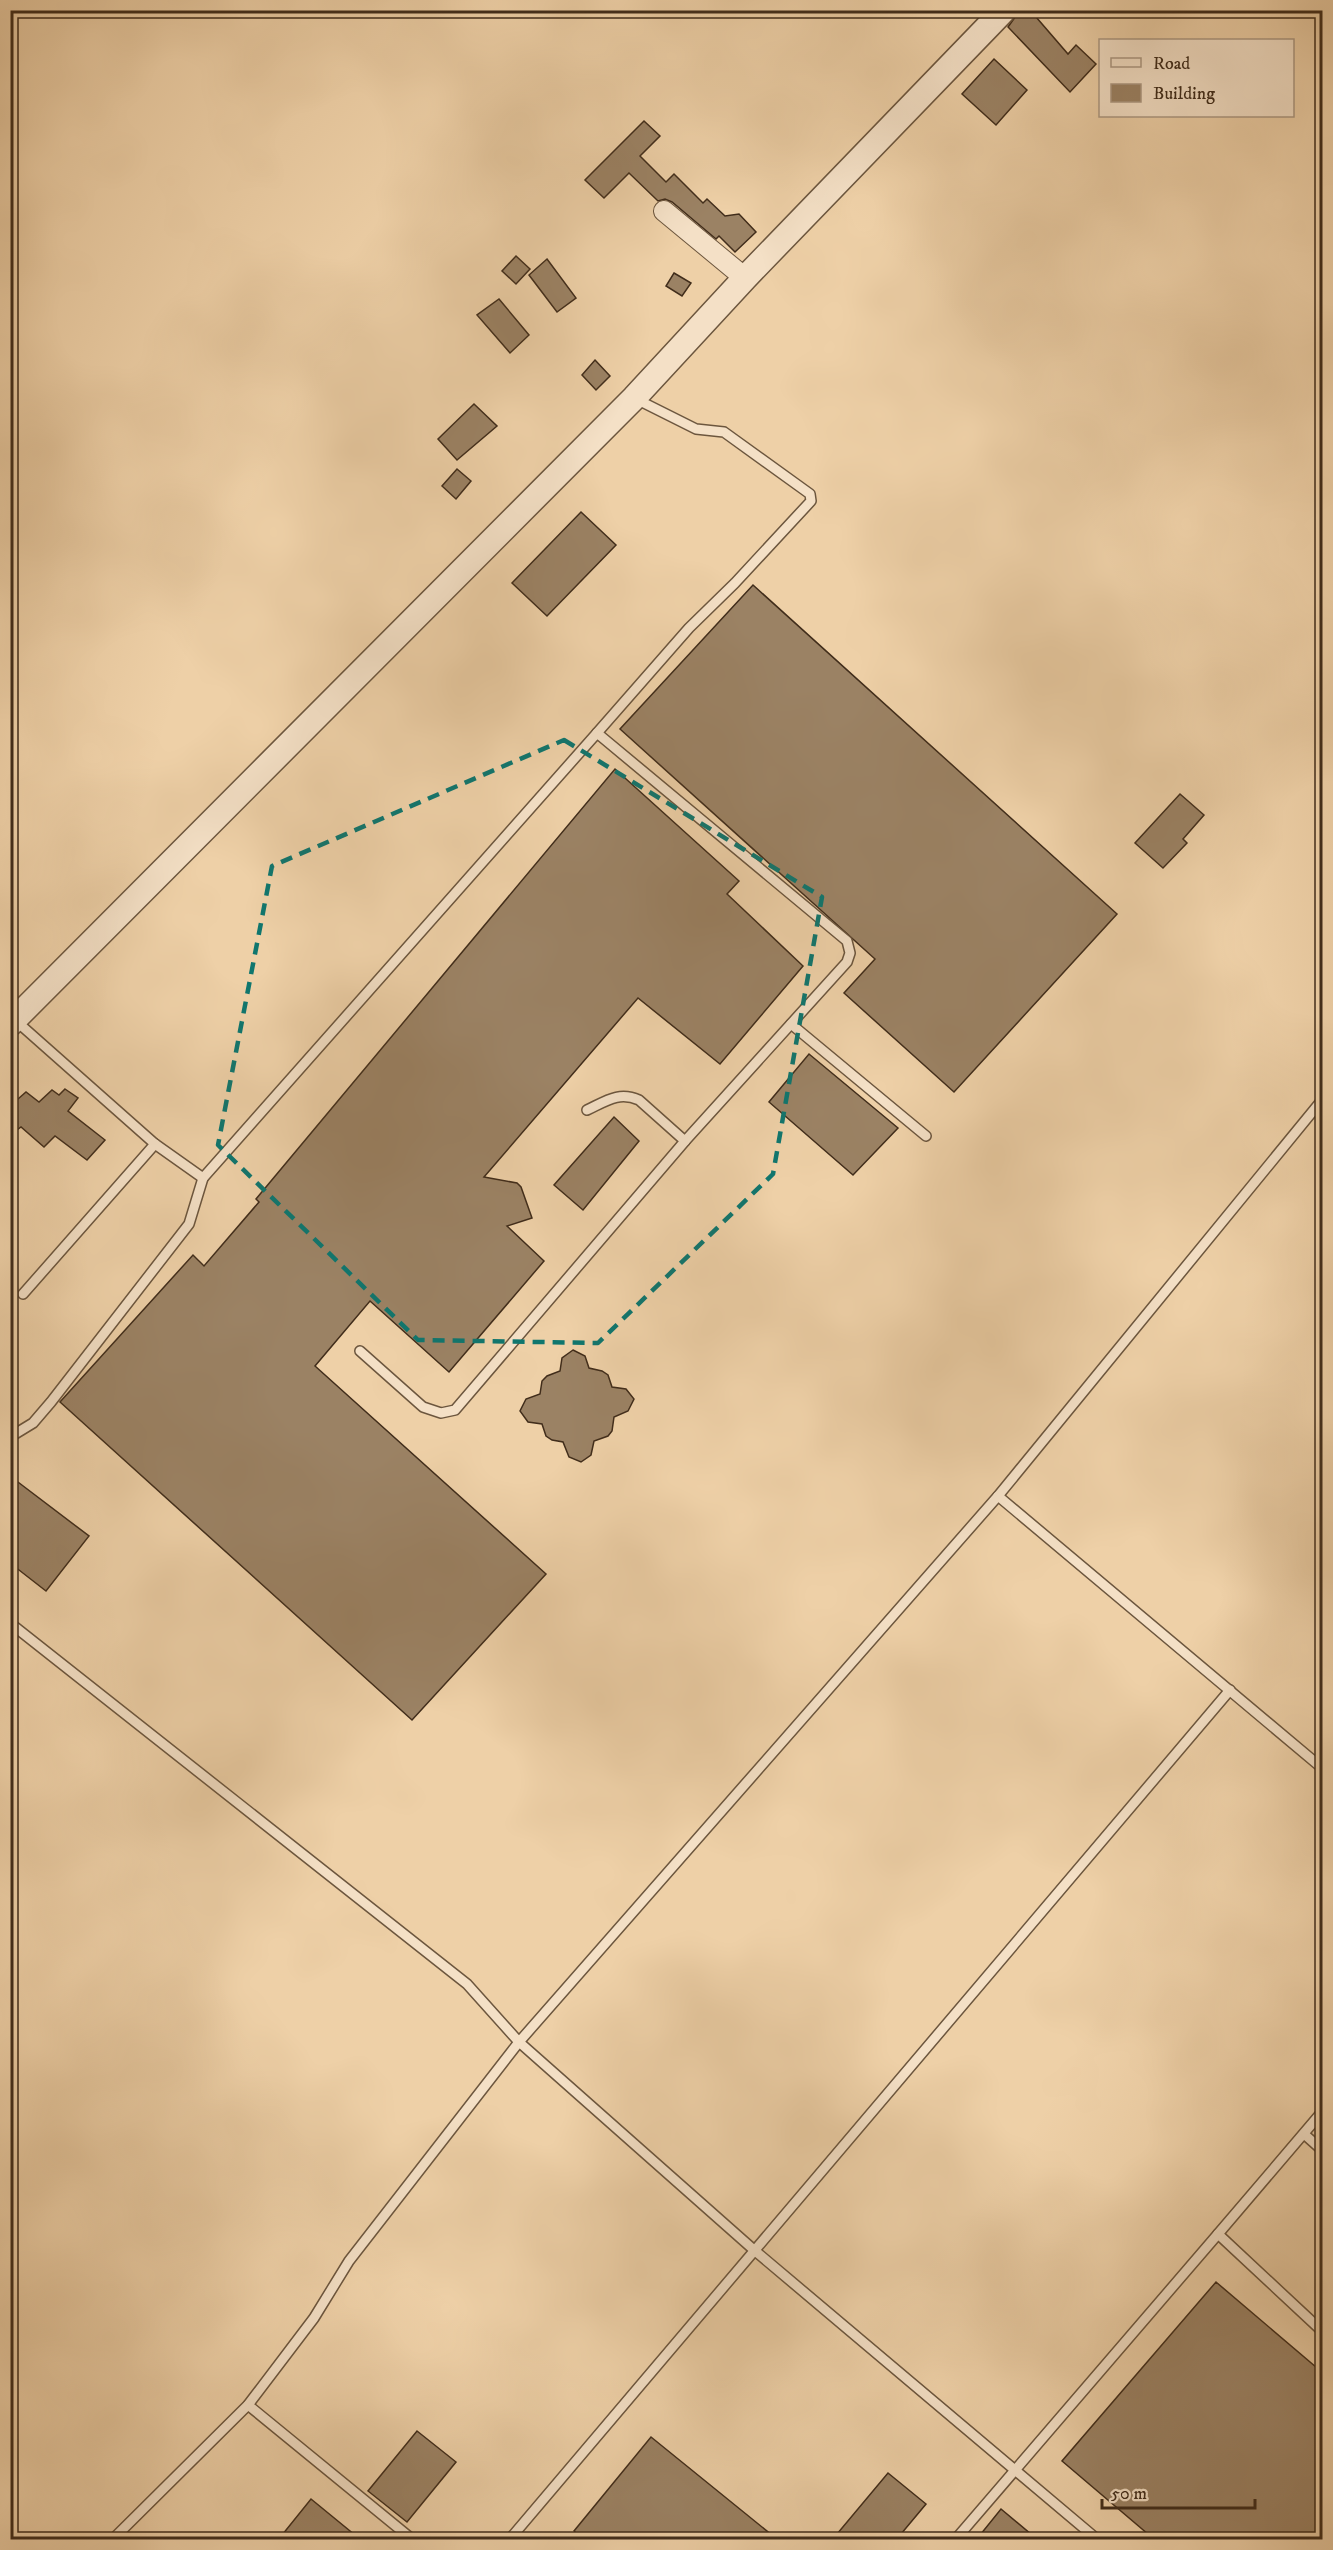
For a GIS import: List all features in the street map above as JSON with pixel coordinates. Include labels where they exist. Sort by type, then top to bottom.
[{"type":"street","points":[[13,1022],[634,398],[994,16]]},
{"type":"street","points":[[664,211],[745,278]]},
{"type":"lane","points":[[10,1437],[33,1424],[189,1224],[203,1178],[689,628],[735,583],[811,501],[810,494],[724,432],[696,429],[634,398]]},
{"type":"lane","points":[[360,1351],[423,1407],[441,1413],[455,1410],[685,1141],[847,962],[850,953],[847,941],[597,733]]},
{"type":"lane","points":[[13,1022],[155,1143],[203,1178]]},
{"type":"lane","points":[[791,1023],[926,1136]]},
{"type":"lane","points":[[587,1110],[620,1095],[632,1096],[685,1141]]},
{"type":"lane","points":[[112,2540],[248,2405],[314,2318],[349,2261],[519,2042],[998,1496],[1323,1100]]},
{"type":"lane","points":[[23,1293],[155,1143]]},
{"type":"lane","points":[[998,1496],[1323,1768]]},
{"type":"lane","points":[[10,1623],[467,1984],[519,2042],[754,2250],[1098,2540]]},
{"type":"lane","points":[[509,2540],[1230,1690]]},
{"type":"lane","points":[[955,2540],[1323,2112]]},
{"type":"lane","points":[[1304,2134],[1323,2150]]},
{"type":"lane","points":[[1218,2234],[1323,2331]]},
{"type":"lane","points":[[248,2405],[413,2540]]},
{"type":"highlighted area","points":[[564,740],[822,897],[773,1174],[598,1343],[418,1340],[218,1145],[272,866]]},
{"type":"building","points":[[1020,10],[1030,10],[1068,54],[1076,45],[1096,64],[1070,92],[1008,27]]},
{"type":"building","points":[[994,59],[1027,90],[996,125],[962,94]]},
{"type":"building","points":[[644,121],[660,136],[640,156],[666,182],[674,174],[703,203],[707,199],[725,216],[739,214],[756,232],[735,252],[719,236],[716,239],[672,202],[665,199],[658,201],[629,173],[604,198],[585,180]]},
{"type":"building","points":[[516,256],[530,269],[516,284],[502,271]]},
{"type":"building","points":[[547,259],[576,298],[557,312],[529,275]]},
{"type":"building","points":[[674,273],[691,283],[682,296],[666,286]]},
{"type":"building","points":[[499,299],[529,335],[510,353],[477,315]]},
{"type":"building","points":[[595,360],[610,376],[596,390],[582,375]]},
{"type":"building","points":[[474,404],[497,426],[457,460],[438,439]]},
{"type":"building","points":[[457,469],[471,481],[456,499],[442,486]]},
{"type":"building","points":[[581,512],[616,545],[547,616],[512,583]]},
{"type":"building","points":[[753,585],[1117,914],[954,1092],[844,993],[875,959],[620,729]]},
{"type":"building","points":[[615,769],[739,881],[727,894],[803,966],[720,1064],[638,998],[484,1177],[517,1183],[521,1187],[532,1218],[507,1226],[544,1261],[449,1372],[370,1301],[315,1366],[546,1574],[412,1720],[60,1402],[193,1255],[204,1266],[259,1202],[256,1199]]},
{"type":"building","points":[[1180,794],[1204,815],[1183,839],[1187,843],[1163,868],[1135,843]]},
{"type":"building","points":[[809,1054],[898,1128],[853,1175],[769,1102]]},
{"type":"building","points":[[65,1089],[78,1098],[68,1111],[105,1140],[87,1160],[55,1136],[44,1147],[21,1127],[10,1135],[10,1106],[26,1092],[39,1102],[52,1090],[59,1095]]},
{"type":"building","points":[[614,1117],[639,1141],[583,1210],[554,1185]]},
{"type":"building","points":[[573,1350],[585,1356],[589,1368],[608,1375],[612,1387],[626,1389],[634,1399],[628,1411],[614,1417],[612,1431],[608,1436],[594,1441],[591,1455],[581,1462],[569,1457],[563,1442],[546,1436],[542,1424],[528,1422],[520,1411],[526,1399],[540,1394],[542,1381],[547,1376],[560,1371],[562,1358]]},
{"type":"building","points":[[10,1476],[89,1536],[46,1591],[10,1563]]},
{"type":"building","points":[[1216,2282],[1323,2373],[1323,2540],[1155,2540],[1062,2461]]},
{"type":"building","points":[[417,2431],[456,2462],[407,2522],[368,2491]]},
{"type":"building","points":[[651,2437],[778,2540],[584,2540],[574,2531]]},
{"type":"building","points":[[888,2473],[926,2504],[896,2540],[832,2540]]},
{"type":"building","points":[[311,2499],[361,2540],[278,2540]]},
{"type":"building","points":[[1001,2509],[1038,2540],[976,2540]]}]
